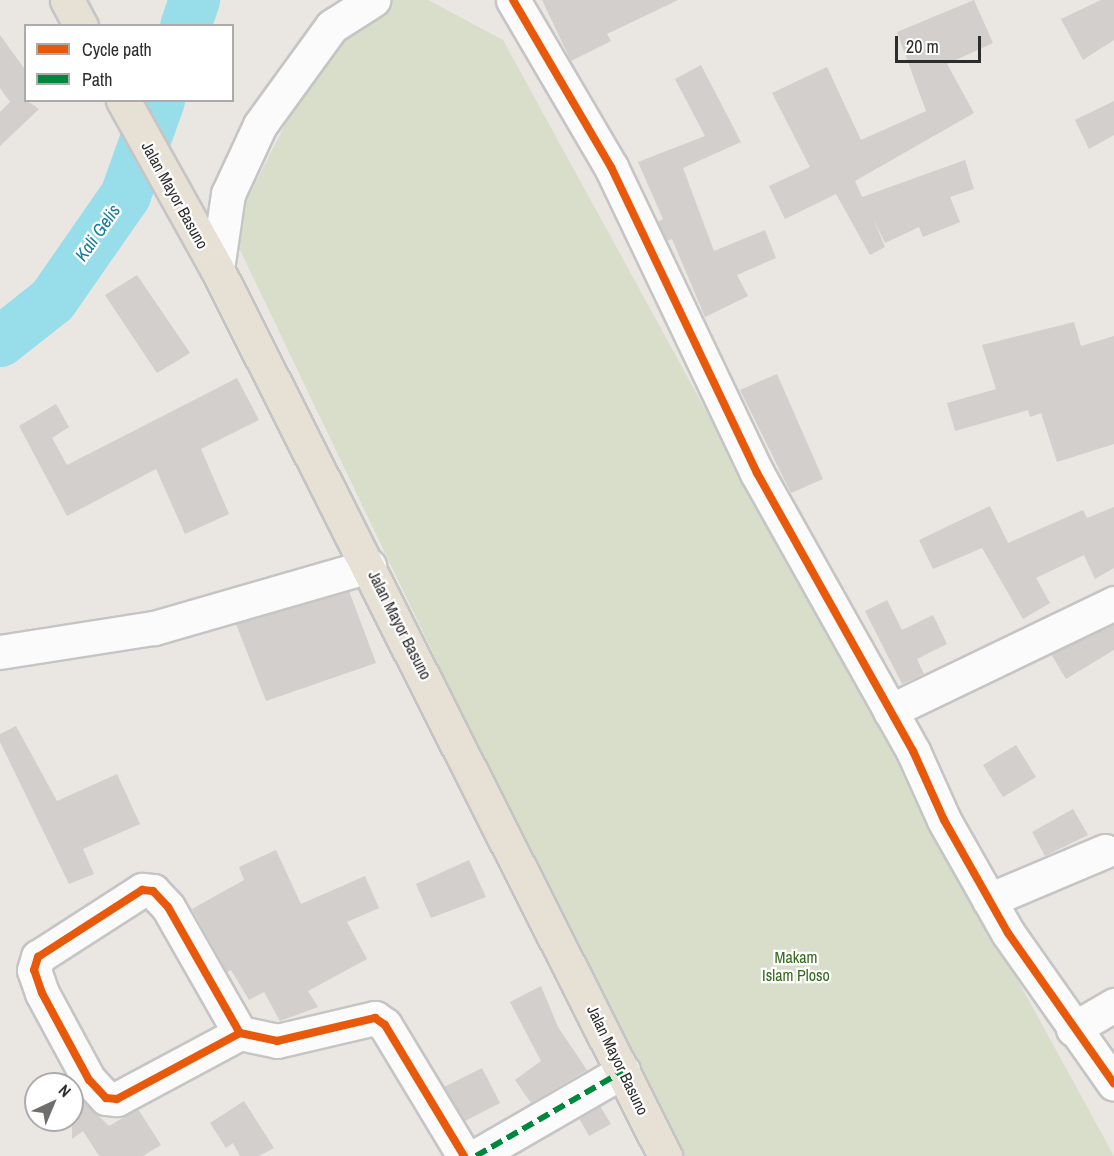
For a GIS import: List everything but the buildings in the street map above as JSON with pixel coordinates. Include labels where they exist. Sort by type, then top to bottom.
[{"type":"main road","name":"Jalan Mayor Basuno","points":[[124,102],[211,259],[369,566],[665,1156]]},
{"type":"street","points":[[211,259],[228,194],[260,125],[332,26],[373,0]]},
{"type":"street","points":[[513,0],[610,167],[757,473],[890,711],[989,900],[1073,1029],[1114,1084]]},
{"type":"street","points":[[0,652],[30,643],[154,628],[369,566]]},
{"type":"street","points":[[890,711],[1114,603]]},
{"type":"street","points":[[989,900],[1105,851]]},
{"type":"street","points":[[240,1034],[168,907],[153,891],[142,890],[38,957],[34,970],[42,993],[88,1080],[106,1098],[117,1099],[240,1034],[277,1041],[375,1018],[385,1025],[464,1156]]},
{"type":"street","points":[[1073,1029],[1114,1005]]},
{"type":"street","points":[[476,1156],[623,1071]]},
{"type":"green space","name":"Makam Islam Ploso","points":[[391,0],[428,0],[503,40],[1114,1156],[683,1156],[521,837],[231,231],[324,48]]},
{"type":"waterway","name":"Kali Gelis","points":[[186,24],[194,0]]},
{"type":"waterway","name":"Kali Gelis","points":[[0,341],[52,300],[125,195],[158,102]]},
{"type":"marked path","points":[[476,1156],[623,1071]]},
{"type":"cycle path","points":[[513,0],[611,167],[757,473],[913,751],[944,820],[1008,933],[1114,1084]]},
{"type":"cycle path","points":[[240,1033],[117,1099],[106,1098],[89,1080],[42,993],[34,970],[38,957],[142,890],[153,891],[168,907],[240,1033],[277,1041],[375,1018],[385,1025],[464,1156]]}]
